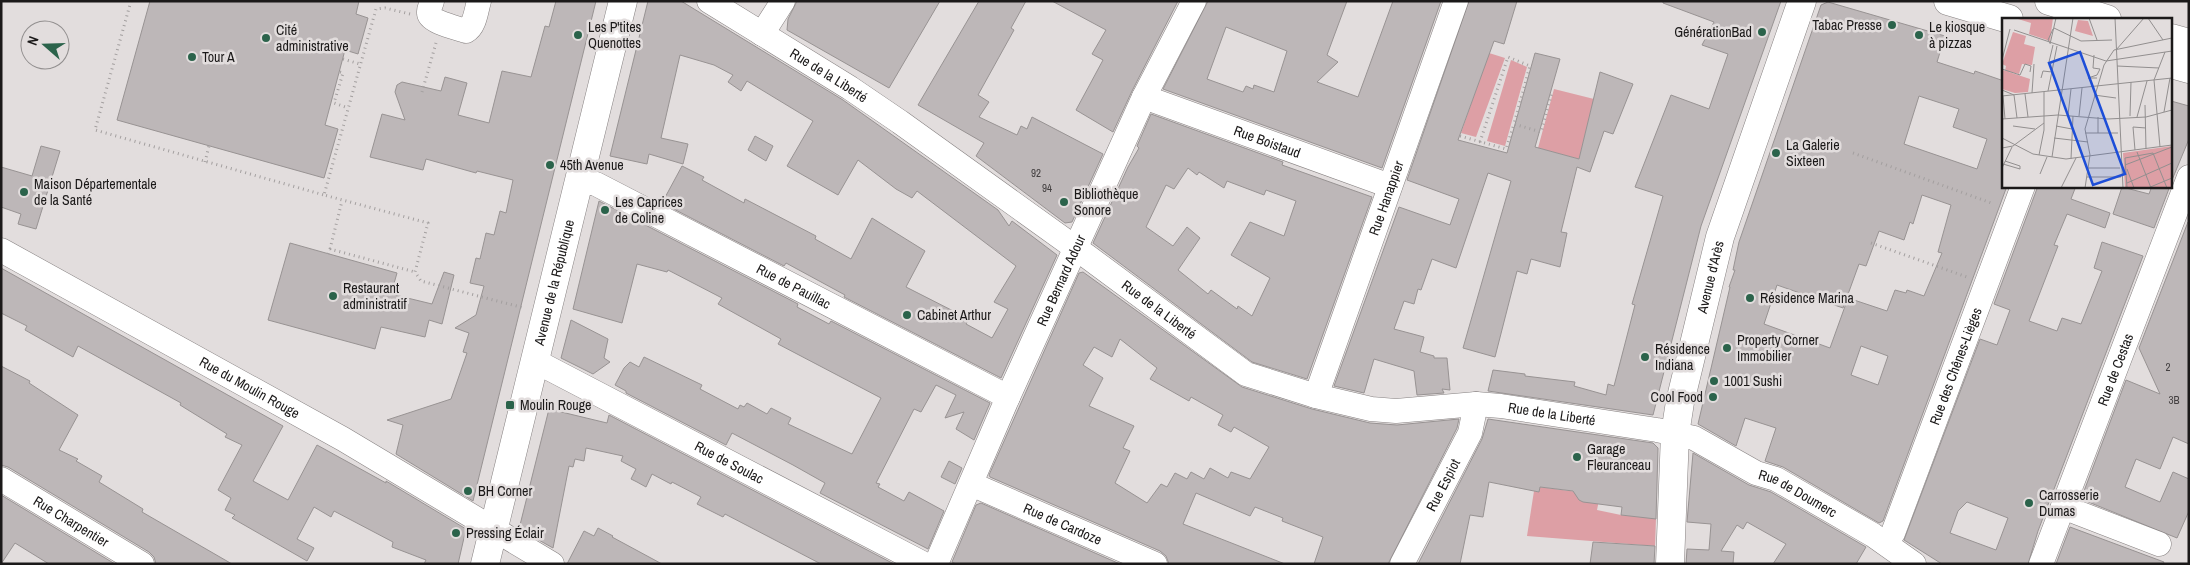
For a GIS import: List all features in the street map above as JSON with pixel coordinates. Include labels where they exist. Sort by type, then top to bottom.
[{"type":"main road","name":"Avenue de la République","points":[[485,564],[623,1]]},
{"type":"main road","name":"Avenue d'Arès","points":[[1670,564],[1675,434],[1680,402],[1720,238],[1802,1]]},
{"type":"main road","points":[[1948,1],[2005,18]]},
{"type":"main road","points":[[2049,1],[2104,18]]},
{"type":"main road","points":[[2172,38],[2189,43]]},
{"type":"main road","points":[[2172,64],[2189,68]]},
{"type":"street","points":[[436,15],[466,31],[470,28],[478,1]]},
{"type":"street","name":"Rue de la Liberté","points":[[709,1],[900,122],[1246,374],[1316,396],[1371,409],[1396,411],[1476,404],[1501,406],[1675,434]]},
{"type":"street","points":[[762,34],[783,1]]},
{"type":"street","name":"Rue Bernard Adour","points":[[936,564],[1008,397],[1144,97],[1194,1]]},
{"type":"street","name":"Rue Hanappier","points":[[1316,396],[1456,1]]},
{"type":"street","name":"Rue Boistaud","points":[[1144,97],[1390,186]]},
{"type":"street","name":"Rue de Cestas","points":[[2042,564],[2121,363],[2189,176]]},
{"type":"street","name":"Rue de Pauillac","points":[[579,180],[596,184],[1008,397]]},
{"type":"street","name":"Rue des Chênes-Lièges","points":[[1885,543],[1893,533],[2022,188]]},
{"type":"street","name":"Rue du Moulin Rouge","points":[[1,250],[343,439],[552,564]]},
{"type":"street","name":"Rue de Soulac","points":[[535,361],[924,564]]},
{"type":"street","name":"Rue Espiot","points":[[1402,564],[1470,434],[1476,404]]},
{"type":"street","name":"Rue de Doumerc","points":[[1675,434],[1694,438],[1756,473],[1776,479],[1885,543],[1914,564]]},
{"type":"street","name":"Rue Charpentier","points":[[1,479],[142,564]]},
{"type":"street","name":"Rue de Cardoze","points":[[970,484],[1154,564]]},
{"type":"street","points":[[2063,507],[2159,544]]},
{"type":"path","points":[[131,1],[94,130],[428,223],[415,272]]},
{"type":"path","points":[[324,195],[376,9],[384,8],[436,15],[422,92]]},
{"type":"path","points":[[1460,136],[1480,142],[1506,149],[1530,66],[1508,57],[1480,142]]},
{"type":"path","points":[[343,58],[360,64]]},
{"type":"path","points":[[340,72],[343,73],[334,103],[348,108]]},
{"type":"path","points":[[1514,124],[1541,132],[1552,92]]},
{"type":"path","points":[[205,162],[209,146]]},
{"type":"path","points":[[1852,154],[2014,211]]},
{"type":"path","points":[[328,254],[342,200]]},
{"type":"path","points":[[1871,243],[1986,284]]},
{"type":"path","points":[[330,248],[415,272],[421,281],[528,308]]},
{"type":"shaded area","points":[[1489,53],[1505,58],[1476,137],[1461,133]]},
{"type":"shaded area","points":[[1511,60],[1527,67],[1505,146],[1487,141]]},
{"type":"shaded area","points":[[1554,89],[1594,99],[1579,159],[1538,148]]},
{"type":"shaded area","points":[[1540,487],[1600,495],[1597,510],[1621,515],[1656,518],[1655,546],[1527,536],[1534,491],[1539,492]]},
{"type":"building","points":[[150,1],[359,1],[356,14],[368,18],[358,54],[345,50],[325,125],[338,129],[324,178],[117,120]]},
{"type":"building","points":[[556,1],[596,1],[473,501],[396,454],[403,425],[387,420],[451,399],[467,353],[463,352],[469,333],[455,328],[476,315],[484,286],[470,283],[476,258],[480,259],[486,233],[494,235],[500,211],[506,213],[513,180],[477,171],[476,173],[426,159],[423,170],[370,157],[382,114],[405,120],[395,92],[397,85],[402,82],[441,91],[445,77],[467,83],[458,115],[489,123],[502,71],[531,77],[545,26],[549,27]]},
{"type":"building","points":[[648,1],[681,1],[843,100],[998,210],[1009,226],[1012,221],[1057,255],[1001,378],[844,297],[845,295],[786,263],[784,266],[662,203],[682,166],[704,177],[702,180],[744,203],[745,199],[816,236],[815,239],[851,259],[872,218],[925,251],[906,287],[969,319],[966,324],[992,338],[1008,309],[994,302],[1016,266],[917,191],[912,198],[896,189],[858,160],[838,195],[787,166],[813,121],[747,81],[741,91],[728,82],[733,75],[714,65],[680,55],[661,138],[688,144],[683,164],[649,154],[647,164],[610,156]]},
{"type":"building","points":[[797,1],[940,1],[889,88],[787,30],[788,19]]},
{"type":"building","points":[[979,1],[1026,1],[1011,28],[1014,30],[978,95],[989,102],[979,117],[1017,135],[1021,126],[1027,129],[1032,117],[1103,154],[1072,222],[1065,223],[976,156],[984,143],[918,105]]},
{"type":"building","points":[[1052,1],[1178,1],[1113,132],[1076,110],[1103,60],[1092,54],[1106,30]]},
{"type":"building","points":[[1208,1],[1347,1],[1327,55],[1338,62],[1317,82],[1358,97],[1393,1],[1441,1],[1382,168],[1163,89]],"holes":[[[1226,27],[1287,51],[1274,92],[1254,85],[1253,89],[1246,86],[1243,92],[1207,79]]]},
{"type":"building","points":[[1469,1],[1517,1],[1504,44],[1494,41],[1458,140],[1507,153],[1535,53],[1560,59],[1535,147],[1579,159],[1600,72],[1633,84],[1613,134],[1604,131],[1590,172],[1577,167],[1561,232],[1567,233],[1560,267],[1531,259],[1527,274],[1517,271],[1495,357],[1463,348],[1511,181],[1488,173],[1456,268],[1432,259],[1421,290],[1418,289],[1414,304],[1404,301],[1394,329],[1424,337],[1420,352],[1434,356],[1434,358],[1447,358],[1450,390],[1442,389],[1444,393],[1417,395],[1414,371],[1374,359],[1364,393],[1334,386],[1399,207],[1450,225],[1459,199],[1407,180]]},
{"type":"building","points":[[1663,1],[1781,1],[1701,226],[1653,415],[1488,391],[1493,370],[1575,382],[1574,386],[1606,395],[1608,384],[1614,386],[1635,305],[1632,304],[1663,196],[1635,187],[1671,95],[1709,109],[1728,54],[1702,45],[1714,22],[1663,3]]},
{"type":"building","points":[[1828,2],[1945,36],[1937,62],[1974,74],[1975,71],[2002,80],[2002,188],[2006,188],[1883,521],[1879,523],[1783,467],[1765,461],[1776,428],[1745,418],[1736,446],[1698,424],[1729,287],[1735,270],[1733,270],[1739,242],[1821,5]],"holes":[[[1919,96],[1959,109],[1953,127],[1987,139],[1977,169],[1904,144]],[[1922,195],[1951,205],[1938,252],[1942,253],[1924,296],[1907,290],[1906,293],[1895,290],[1887,311],[1848,298],[1830,348],[1764,324],[1777,285],[1843,308],[1859,264],[1866,266],[1879,231],[1904,240],[1910,222],[1913,224]],[[1861,346],[1888,356],[1878,385],[1851,375]]]},
{"type":"building","points":[[2172,101],[2189,106],[2189,139],[2172,180]]},
{"type":"building","points":[[1151,114],[1283,162],[1282,165],[1372,197],[1307,379],[1252,362],[1093,243],[1128,167],[1139,148],[1137,146]],"holes":[[[1188,168],[1197,175],[1199,172],[1224,188],[1227,181],[1264,195],[1266,190],[1296,201],[1284,236],[1250,222],[1231,255],[1270,278],[1252,316],[1238,306],[1237,309],[1211,290],[1208,294],[1178,270],[1200,238],[1187,227],[1173,246],[1146,227],[1166,185],[1174,189]]]},
{"type":"building","points":[[755,136],[773,146],[766,161],[748,150]]},
{"type":"building","name":"Maison Départementale de la Santé","points":[[41,146],[60,151],[36,229],[18,224],[21,214],[1,207],[1,167],[32,176]]},
{"type":"building","points":[[2037,188],[2075,188],[2071,199],[2110,213],[2105,228],[2067,214],[2054,245],[2058,246],[2029,321],[2057,331],[2062,318],[2081,324],[2102,271],[2094,268],[2102,242],[2143,256],[2038,531],[2028,564],[1942,564],[1904,540],[1980,339],[1997,345],[2010,310],[1994,304]],"holes":[[[1967,502],[2008,518],[1996,550],[1950,533],[1958,511]]]},
{"type":"building","points":[[2122,188],[2149,194],[2151,188],[2169,188],[2154,228],[2113,214]]},
{"type":"building","points":[[599,201],[798,304],[797,307],[829,324],[831,321],[990,403],[974,440],[956,429],[964,412],[945,418],[956,395],[936,385],[921,412],[914,409],[876,483],[880,484],[878,487],[904,501],[909,492],[944,511],[928,549],[820,493],[825,483],[732,433],[726,445],[626,393],[626,391],[615,385],[624,368],[630,362],[639,367],[644,357],[702,385],[700,389],[738,409],[740,405],[744,407],[747,403],[767,414],[771,408],[791,418],[788,424],[852,454],[881,398],[778,344],[781,339],[718,304],[722,298],[668,270],[667,272],[637,264],[622,323],[573,309]]},
{"type":"building","points":[[2188,222],[2189,444],[2173,437],[2160,469],[2136,459],[2125,487],[2160,502],[2173,472],[2189,479],[2189,511],[2177,538],[2081,499],[2126,380],[2160,394],[2139,348]]},
{"type":"building","name":"Restaurant administratif","points":[[290,243],[397,273],[391,294],[432,304],[444,272],[454,275],[442,324],[429,320],[425,337],[381,327],[375,349],[268,320]]},
{"type":"building","points":[[1,268],[283,426],[253,481],[288,500],[317,445],[386,483],[386,481],[466,529],[458,564],[424,564],[426,560],[392,547],[393,542],[334,511],[331,517],[314,507],[297,539],[314,548],[307,561],[232,518],[235,515],[225,510],[231,498],[218,490],[242,445],[225,437],[227,434],[180,405],[181,403],[78,346],[73,357],[25,330],[27,326],[1,313]]},
{"type":"building","points":[[1083,272],[1242,387],[1312,409],[1370,423],[1397,425],[1459,419],[1457,428],[1388,564],[1314,564],[1323,537],[1282,521],[1283,518],[1255,507],[1250,516],[1196,493],[1183,524],[1285,564],[1169,564],[1166,556],[1160,551],[990,477],[989,475],[1079,273]],"holes":[[[1120,339],[1157,368],[1150,379],[1189,401],[1191,397],[1223,415],[1218,425],[1231,432],[1234,427],[1269,447],[1250,479],[1231,472],[1228,478],[1210,468],[1204,479],[1191,472],[1187,479],[1175,473],[1167,487],[1161,484],[1147,503],[1115,483],[1130,451],[1123,448],[1134,426],[1089,406],[1103,378],[1083,365],[1094,347],[1112,357]]]},
{"type":"building","points":[[571,320],[608,339],[604,358],[610,362],[593,374],[561,358]]},
{"type":"building","points":[[1,366],[30,381],[29,383],[78,415],[59,450],[78,459],[76,461],[102,476],[99,482],[143,509],[142,512],[232,564],[156,564],[154,557],[149,552],[8,467],[1,465]]},
{"type":"building","points":[[549,409],[607,423],[609,415],[894,564],[821,564],[725,514],[723,517],[697,504],[701,497],[672,482],[671,484],[652,474],[646,487],[631,479],[636,469],[621,461],[623,456],[586,448],[584,461],[575,459],[573,467],[569,466],[553,548],[519,529]]},
{"type":"building","points":[[1488,419],[1653,443],[1658,448],[1656,519],[1621,515],[1622,507],[1583,502],[1579,500],[1573,491],[1540,487],[1539,492],[1489,482],[1483,517],[1470,515],[1460,564],[1418,564],[1482,439]]},
{"type":"building","points":[[1693,453],[1749,485],[1771,492],[1866,547],[1856,564],[1773,564],[1786,544],[1747,522],[1743,529],[1737,525],[1721,551],[1734,552],[1733,564],[1686,564],[1687,549],[1709,550],[1711,524],[1687,522]]},
{"type":"building","points":[[949,461],[962,468],[955,484],[941,477]]},
{"type":"building","points":[[1,495],[115,564],[49,564],[15,543],[1,564]]},
{"type":"building","points":[[981,503],[1120,564],[956,564],[952,562],[976,505]]},
{"type":"building","points":[[2070,527],[2164,562],[2163,564],[2056,564]]},
{"type":"building","points":[[598,528],[662,564],[567,564],[584,531],[594,536]]},
{"type":"building","points":[[1593,542],[1655,546],[1654,564],[1590,564]]},
{"type":"place","name":"Tabac Presse","points":[[1892,25]]},
{"type":"place","name":"GénérationBad","points":[[1762,32]]},
{"type":"place","name":"Les P'tites Quenottes","points":[[578,35]]},
{"type":"place","name":"Le kiosque à pizzas","points":[[1919,35]]},
{"type":"place","name":"Cité administrative","points":[[266,38]]},
{"type":"place","name":"Tour A","points":[[192,57]]},
{"type":"place","name":"La Galerie Sixteen","points":[[1776,153]]},
{"type":"place","name":"45th Avenue","points":[[550,165]]},
{"type":"place","name":"Maison Départementale de la Santé","points":[[24,192]]},
{"type":"place","name":"Bibliothèque Sonore","points":[[1064,202]]},
{"type":"place","name":"Les Caprices de Coline","points":[[605,210]]},
{"type":"place","name":"Restaurant administratif","points":[[333,296]]},
{"type":"place","name":"Résidence Marina","points":[[1750,298]]},
{"type":"place","name":"Cabinet Arthur","points":[[907,315]]},
{"type":"place","name":"Property Corner Immobilier","points":[[1727,348]]},
{"type":"place","name":"Résidence Indiana","points":[[1645,357]]},
{"type":"place","name":"1001 Sushi","points":[[1714,381]]},
{"type":"place","name":"Cool Food","points":[[1713,397]]},
{"type":"place","name":"Moulin Rouge","points":[[510,405]]},
{"type":"place","name":"Garage Fleuranceau","points":[[1577,457]]},
{"type":"place","name":"BH Corner","points":[[468,491]]},
{"type":"place","name":"Carrosserie Dumas","points":[[2029,503]]},
{"type":"place","name":"Pressing Éclair","points":[[456,533]]}]
